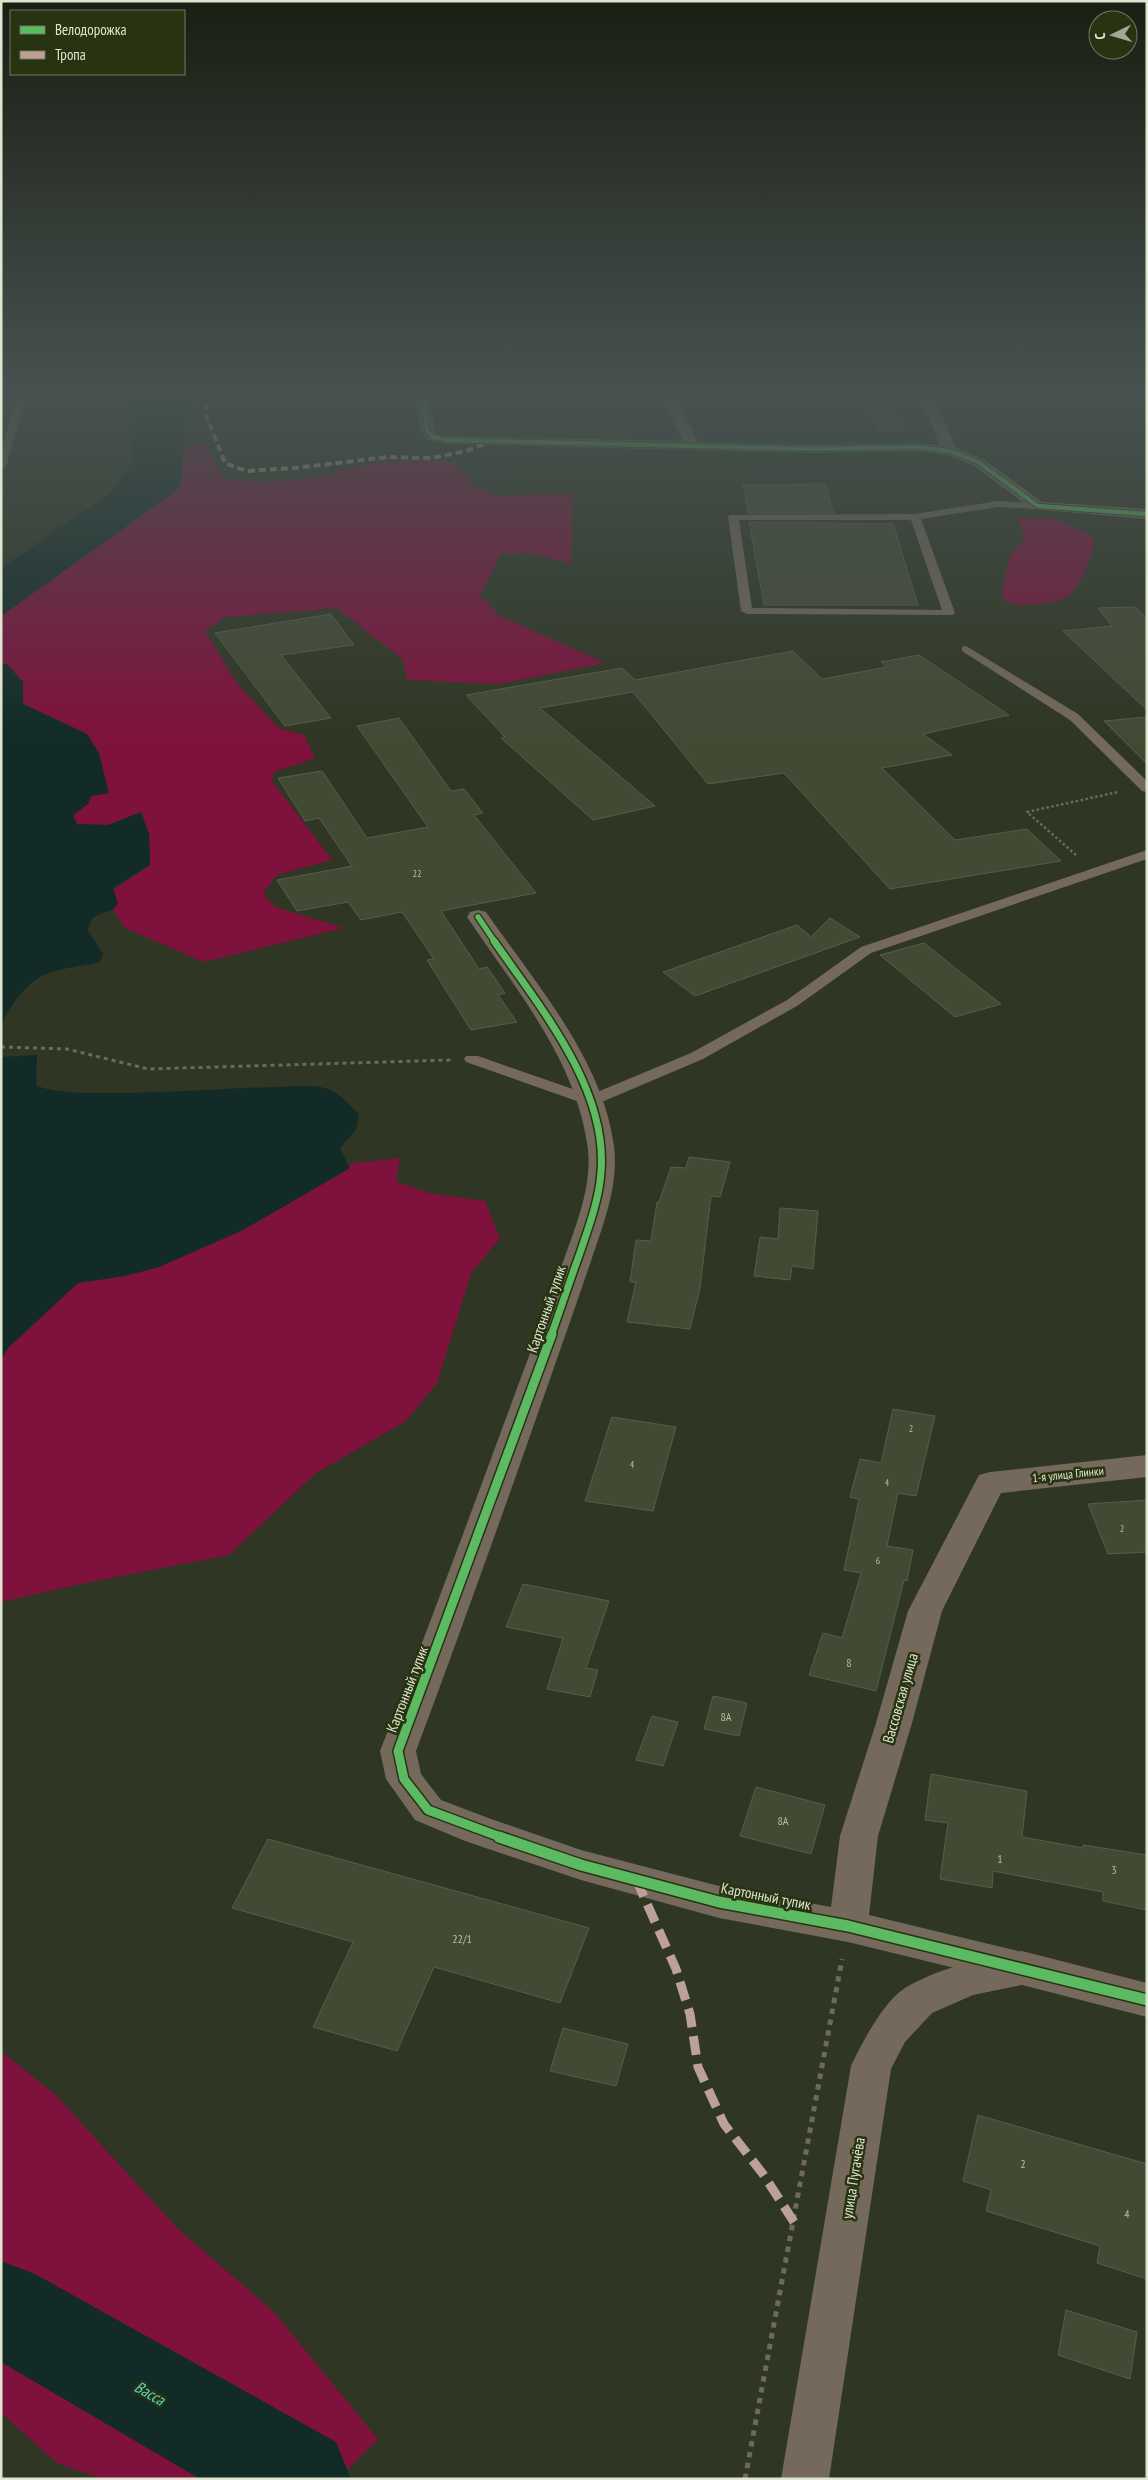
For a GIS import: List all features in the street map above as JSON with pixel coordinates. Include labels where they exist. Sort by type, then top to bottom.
[{"type":"street","points":[[1062,508],[1147,514]]},
{"type":"street","name":"Картонный тупик","points":[[478,917],[571,1056],[591,1101],[602,1147],[596,1202],[564,1300],[460,1592],[398,1751],[404,1779],[428,1810],[478,1830],[581,1865],[719,1902],[848,1926],[1147,2000]]},
{"type":"street","name":"1-я улица Глинки","points":[[990,1483],[1147,1466]]},
{"type":"street","name":"Вассовская улица","points":[[848,1926],[859,1836],[894,1723],[925,1611],[990,1483]]},
{"type":"street","name":"улица Пугачёва","points":[[805,2479],[871,2066],[891,2030],[918,2001],[968,1979],[1022,1968]]},
{"type":"lane","points":[[915,517],[949,613],[747,611],[734,517],[915,517],[974,508]]},
{"type":"lane","points":[[966,649],[1074,717],[1146,787]]},
{"type":"lane","points":[[472,1059],[591,1101],[697,1056],[792,1003],[866,950],[1147,854]]},
{"type":"path","points":[[1096,872],[1027,812],[1146,787]]},
{"type":"path","points":[[1,1047],[67,1049],[148,1069],[472,1059]]},
{"type":"path","points":[[745,2479],[848,1926]]},
{"type":"shaded area","points":[[152,508],[573,508],[571,564],[530,553],[501,554],[480,595],[500,616],[605,663],[499,684],[407,680],[403,660],[337,608],[226,617],[205,631],[239,686],[279,728],[304,735],[315,758],[274,772],[272,781],[332,860],[277,875],[263,893],[275,907],[344,928],[204,962],[125,928],[113,910],[118,904],[113,890],[150,865],[149,834],[141,812],[108,825],[77,824],[73,816],[89,803],[87,734],[23,704],[7,664],[1,665],[1,616]]},
{"type":"shaded area","points":[[1028,517],[1063,522],[1078,528],[1094,539],[1089,562],[1077,586],[1066,597],[1059,600],[1023,605],[1002,599],[1010,555],[1025,541],[1022,530],[1015,518]]},
{"type":"shaded area","points":[[400,1158],[396,1181],[428,1193],[485,1201],[500,1238],[471,1274],[437,1383],[406,1421],[316,1473],[229,1555],[90,1582],[1,1602],[1,1359],[9,1347],[77,1283],[125,1276],[159,1267],[243,1230],[350,1168],[347,1164]]},
{"type":"shaded area","points":[[1,2051],[57,2096],[177,2228],[274,2312],[378,2439],[338,2479],[103,2479],[57,2463],[1,2413]]},
{"type":"water","points":[[89,508],[152,508],[1,616],[1,568]]},
{"type":"water","points":[[7,664],[23,682],[23,704],[87,734],[99,753],[109,793],[91,796],[89,803],[73,815],[77,824],[108,825],[141,812],[149,834],[150,865],[113,888],[118,904],[109,911],[96,916],[90,923],[88,930],[103,954],[100,962],[59,970],[46,974],[31,983],[18,997],[1,1028],[1,665]]},
{"type":"water","points":[[37,1055],[36,1085],[52,1090],[112,1093],[313,1086],[333,1091],[359,1114],[356,1130],[340,1148],[350,1168],[243,1230],[159,1267],[125,1276],[78,1283],[9,1347],[1,1359],[1,1057]]},
{"type":"building","points":[[747,508],[832,508],[834,513],[748,513]]},
{"type":"building","points":[[749,522],[893,524],[918,605],[764,605]]},
{"type":"building","points":[[1136,607],[1147,619],[1147,710],[1063,631],[1112,626],[1098,608]]},
{"type":"building","points":[[331,614],[354,645],[281,655],[331,718],[285,726],[215,633]]},
{"type":"building","points":[[793,651],[822,679],[887,667],[881,662],[919,655],[1009,715],[923,734],[952,755],[882,768],[955,840],[1027,829],[1061,861],[890,889],[784,773],[708,784],[633,692],[540,708],[655,806],[593,820],[501,738],[505,737],[466,695],[622,668],[635,680]]},
{"type":"building","points":[[1147,717],[1147,764],[1104,721]]},
{"type":"building","points":[[399,718],[451,791],[464,789],[483,813],[474,815],[536,893],[441,911],[479,969],[487,967],[505,993],[498,995],[517,1022],[471,1030],[427,960],[434,959],[402,912],[361,920],[348,902],[297,911],[277,880],[352,866],[319,818],[305,821],[278,778],[322,771],[367,838],[428,827],[357,726]]},
{"type":"building","points":[[830,918],[860,937],[695,996],[663,972],[797,925],[811,937]]},
{"type":"building","points":[[924,943],[1001,1004],[955,1017],[880,955]]},
{"type":"building","points":[[689,1157],[730,1162],[720,1197],[711,1196],[700,1288],[690,1329],[627,1322],[636,1282],[630,1282],[636,1240],[651,1241],[657,1202],[659,1202],[671,1167],[686,1168]]},
{"type":"building","points":[[780,1208],[818,1211],[813,1269],[792,1266],[790,1280],[754,1276],[760,1237],[778,1239]]},
{"type":"building","points":[[893,1409],[935,1416],[916,1496],[898,1493],[887,1546],[913,1550],[907,1581],[904,1580],[876,1691],[809,1675],[823,1633],[842,1638],[861,1573],[844,1570],[859,1499],[850,1497],[860,1459],[881,1463]]},
{"type":"building","points":[[612,1417],[676,1427],[653,1511],[585,1501]]},
{"type":"building","points":[[1147,1500],[1147,1552],[1108,1554],[1088,1504]]},
{"type":"building","points":[[523,1584],[609,1601],[586,1668],[598,1670],[590,1697],[547,1689],[563,1638],[506,1627]]},
{"type":"building","points":[[713,1696],[747,1703],[739,1736],[704,1729]]},
{"type":"building","points":[[652,1716],[678,1722],[663,1766],[636,1760]]},
{"type":"building","points":[[931,1774],[1027,1791],[1022,1837],[1083,1848],[1083,1845],[1147,1855],[1147,1910],[1103,1901],[1103,1892],[993,1871],[992,1888],[940,1879],[948,1823],[925,1820]]},
{"type":"building","points":[[756,1787],[825,1805],[811,1854],[740,1836]]},
{"type":"building","points":[[268,1839],[589,1928],[560,2003],[434,1967],[397,2051],[313,2027],[353,1942],[232,1908]]},
{"type":"building","points":[[563,2028],[628,2044],[616,2086],[550,2071]]},
{"type":"building","points":[[978,2115],[1147,2164],[1147,2279],[1097,2263],[1100,2246],[986,2211],[991,2190],[963,2181]]},
{"type":"building","points":[[1066,2310],[1137,2332],[1130,2379],[1058,2355]]},
{"type":"waterway","name":"Васса","points":[[1,2308],[299,2479]]},
{"type":"marked path","points":[[636,1879],[676,1969],[690,2014],[698,2067],[724,2124],[763,2174],[794,2222]]},
{"type":"cycle path","points":[[1062,508],[1147,514]]},
{"type":"cycle path","points":[[478,917],[553,1027],[585,1086],[595,1116],[601,1146],[601,1174],[593,1214],[558,1317],[473,1554],[398,1751],[404,1779],[428,1810],[478,1830],[581,1865],[719,1902],[848,1926],[1147,2000]]}]
